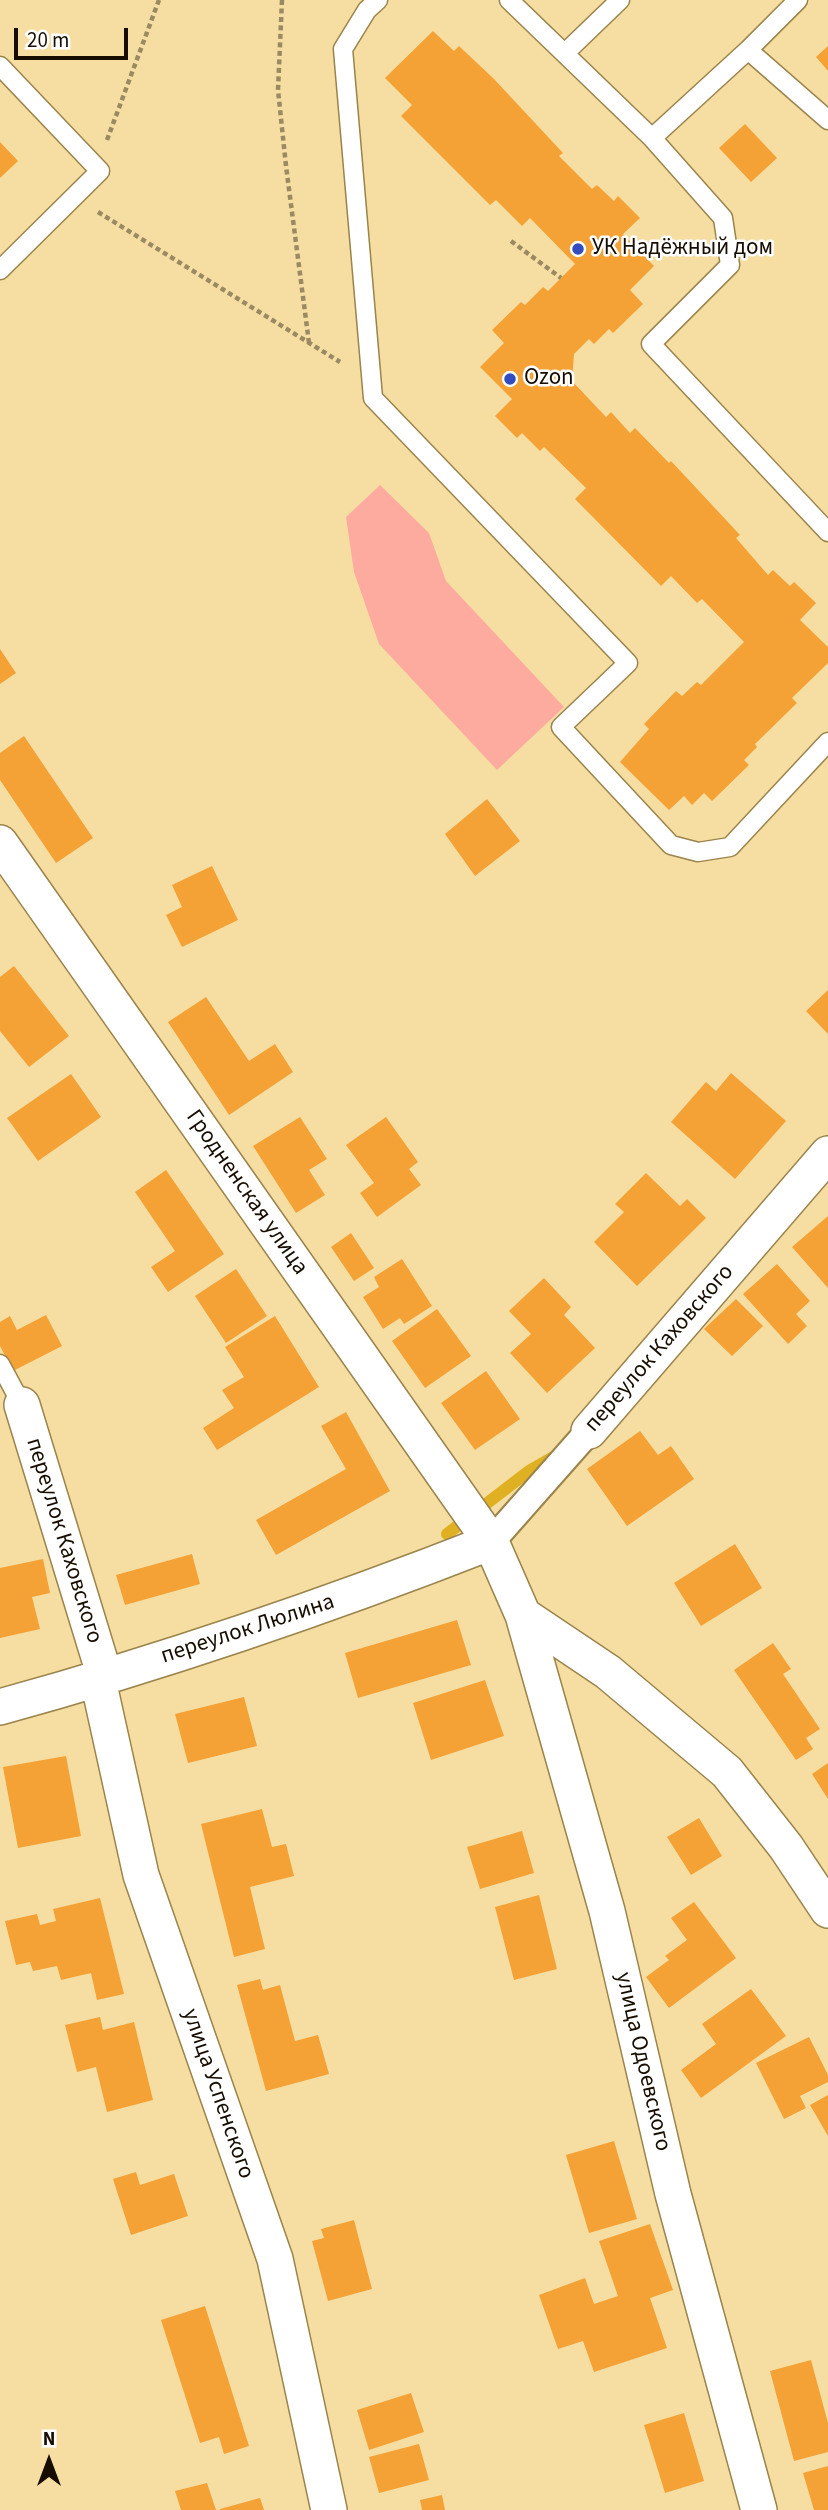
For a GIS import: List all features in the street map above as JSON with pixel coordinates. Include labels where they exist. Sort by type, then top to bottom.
[{"type":"street","name":"Гродненская улица","points":[[0,843],[491,1542],[523,1615]]},
{"type":"street","name":"переулок Каховского","points":[[491,1542],[828,1154]]},
{"type":"street","name":"переулок Каховского","points":[[22,1405],[102,1679]]},
{"type":"street","name":"переулок Люлина","points":[[0,1707],[102,1679],[354,1595],[491,1542]]},
{"type":"street","points":[[523,1615],[608,1672],[727,1772],[786,1847],[828,1910]]},
{"type":"street","name":"улица Одоевского","points":[[523,1615],[607,1911],[673,2194],[759,2510]]},
{"type":"street","name":"улица Успенского","points":[[102,1679],[141,1875],[275,2259],[329,2510]]},
{"type":"lane","points":[[378,0],[367,10],[343,49],[373,398],[628,663],[561,727],[671,845],[698,852],[730,847],[828,742]]},
{"type":"lane","points":[[509,0],[652,138],[723,218],[730,265],[651,344],[828,532]]},
{"type":"lane","points":[[565,53],[620,0]]},
{"type":"lane","points":[[652,138],[798,0]]},
{"type":"lane","points":[[748,50],[828,120]]},
{"type":"lane","points":[[0,66],[100,171],[0,270]]},
{"type":"lane","points":[[0,1364],[22,1405]]},
{"type":"path","points":[[97,167],[159,0]]},
{"type":"path","points":[[282,0],[278,90],[309,342]]},
{"type":"path","points":[[73,197],[372,381]]},
{"type":"path","points":[[511,241],[561,278]]},
{"type":"shaded area","points":[[380,485],[429,533],[446,581],[564,707],[497,770],[379,644],[354,572],[346,517]]},
{"type":"building","points":[[433,31],[454,51],[459,46],[494,79],[563,153],[559,156],[592,189],[597,185],[614,201],[618,196],[640,218],[623,234],[654,266],[630,290],[643,304],[613,333],[609,329],[594,344],[589,339],[574,354],[572,381],[606,417],[611,412],[630,433],[635,428],[669,463],[671,461],[740,535],[736,538],[768,575],[773,570],[790,586],[794,582],[816,603],[800,620],[828,647],[828,663],[792,698],[797,703],[755,744],[757,747],[744,760],[749,765],[712,801],[704,793],[692,805],[684,796],[669,810],[620,762],[649,729],[644,724],[676,691],[682,696],[697,682],[701,685],[744,642],[702,599],[697,603],[671,576],[661,586],[575,499],[586,488],[544,447],[540,451],[522,433],[517,438],[495,416],[512,399],[480,367],[504,343],[492,330],[521,302],[525,305],[543,287],[548,291],[575,264],[530,218],[522,226],[496,200],[490,205],[401,116],[412,105],[385,78]]},
{"type":"building","points":[[828,46],[828,71],[816,57]]},
{"type":"building","points":[[745,124],[777,158],[751,182],[719,148]]},
{"type":"building","points":[[0,142],[18,161],[0,178]]},
{"type":"building","points":[[0,649],[16,673],[0,684]]},
{"type":"building","points":[[24,736],[93,838],[56,863],[0,780],[0,753]]},
{"type":"building","points":[[487,799],[520,841],[475,876],[445,834]]},
{"type":"building","points":[[212,866],[238,920],[182,947],[166,915],[182,907],[172,885]]},
{"type":"building","points":[[14,966],[69,1036],[29,1067],[0,1031],[0,977]]},
{"type":"building","points":[[828,990],[828,1034],[806,1011]]},
{"type":"building","points":[[206,997],[249,1061],[275,1044],[293,1072],[229,1115],[168,1022]]},
{"type":"building","points":[[731,1073],[786,1121],[735,1179],[671,1122],[706,1082],[716,1091]]},
{"type":"building","points":[[71,1074],[101,1117],[38,1161],[7,1118]]},
{"type":"building","points":[[300,1117],[327,1159],[309,1170],[325,1195],[296,1213],[253,1146]]},
{"type":"building","points":[[386,1117],[418,1162],[409,1169],[421,1185],[377,1217],[360,1193],[374,1183],[346,1145]]},
{"type":"building","points":[[166,1170],[224,1254],[168,1292],[151,1267],[175,1251],[135,1192]]},
{"type":"building","points":[[646,1173],[680,1206],[687,1199],[706,1218],[637,1286],[594,1242],[624,1212],[615,1204]]},
{"type":"building","points":[[828,1216],[828,1288],[792,1247]]},
{"type":"building","points":[[351,1233],[374,1268],[354,1281],[331,1247]]},
{"type":"building","points":[[402,1259],[432,1306],[404,1324],[400,1318],[383,1329],[363,1297],[379,1287],[374,1277]]},
{"type":"building","points":[[777,1264],[810,1301],[796,1314],[807,1326],[788,1344],[743,1294]]},
{"type":"building","points":[[236,1269],[267,1316],[226,1343],[195,1296]]},
{"type":"building","points":[[544,1278],[571,1307],[564,1315],[595,1348],[547,1393],[510,1353],[531,1334],[509,1311]]},
{"type":"building","points":[[736,1299],[763,1326],[732,1356],[704,1329]]},
{"type":"building","points":[[437,1309],[471,1356],[425,1388],[392,1341]]},
{"type":"building","points":[[46,1315],[62,1346],[13,1371],[0,1346],[0,1322],[10,1316],[17,1330]]},
{"type":"building","points":[[275,1316],[319,1387],[217,1450],[203,1428],[234,1408],[222,1390],[244,1377],[225,1347]]},
{"type":"building","points":[[486,1371],[520,1419],[475,1450],[441,1403]]},
{"type":"building","points":[[346,1412],[390,1491],[276,1555],[256,1520],[346,1469],[321,1426]]},
{"type":"building","points":[[640,1431],[658,1455],[671,1446],[694,1479],[627,1526],[587,1469]]},
{"type":"building","points":[[735,1544],[762,1588],[701,1626],[674,1583]]},
{"type":"building","points":[[192,1554],[200,1584],[125,1605],[116,1575]]},
{"type":"building","points":[[43,1559],[50,1593],[32,1597],[40,1629],[0,1638],[0,1568]]},
{"type":"building","points":[[457,1620],[471,1665],[358,1698],[345,1653]]},
{"type":"building","points":[[773,1643],[791,1669],[783,1674],[820,1729],[806,1738],[813,1749],[796,1760],[734,1670]]},
{"type":"building","points":[[485,1680],[504,1736],[431,1760],[413,1703]]},
{"type":"building","points":[[244,1697],[257,1746],[188,1763],[175,1714]]},
{"type":"building","points":[[66,1756],[81,1836],[18,1848],[3,1767]]},
{"type":"building","points":[[828,1763],[828,1799],[812,1774]]},
{"type":"building","points":[[262,1809],[272,1847],[286,1844],[294,1876],[250,1887],[265,1949],[234,1957],[201,1824]]},
{"type":"building","points":[[699,1818],[722,1856],[691,1875],[667,1837]]},
{"type":"building","points":[[522,1831],[534,1873],[480,1889],[467,1847]]},
{"type":"building","points":[[539,1895],[557,1969],[514,1980],[495,1907]]},
{"type":"building","points":[[100,1898],[124,1994],[97,2000],[91,1973],[61,1980],[57,1966],[33,1971],[30,1962],[16,1965],[5,1921],[37,1914],[40,1925],[56,1921],[53,1909]]},
{"type":"building","points":[[694,1902],[736,1958],[669,2008],[646,1977],[669,1960],[665,1956],[687,1940],[671,1918]]},
{"type":"building","points":[[260,1979],[263,1990],[280,1985],[295,2041],[318,2035],[329,2074],[266,2091],[237,1985]]},
{"type":"building","points":[[751,1989],[786,2036],[701,2098],[681,2070],[716,2044],[702,2024]]},
{"type":"building","points":[[100,2017],[103,2030],[134,2022],[153,2100],[107,2112],[96,2067],[77,2072],[65,2025]]},
{"type":"building","points":[[809,2037],[828,2075],[828,2082],[800,2096],[806,2108],[784,2119],[756,2063]]},
{"type":"building","points":[[828,2095],[828,2136],[810,2105]]},
{"type":"building","points":[[614,2141],[637,2219],[589,2233],[566,2155]]},
{"type":"building","points":[[136,2172],[140,2185],[174,2174],[188,2216],[131,2235],[113,2179]]},
{"type":"building","points":[[354,2220],[372,2289],[328,2301],[312,2241],[324,2238],[321,2229]]},
{"type":"building","points":[[650,2224],[673,2290],[650,2298],[667,2348],[594,2372],[583,2341],[558,2349],[539,2295],[585,2278],[594,2304],[618,2296],[599,2241]]},
{"type":"building","points":[[205,2306],[249,2446],[224,2454],[219,2437],[200,2443],[161,2320]]},
{"type":"building","points":[[811,2360],[828,2423],[828,2452],[794,2461],[770,2371]]},
{"type":"building","points":[[411,2393],[424,2432],[369,2450],[357,2410]]},
{"type":"building","points":[[684,2413],[704,2481],[665,2493],[644,2425]]},
{"type":"building","points":[[419,2444],[429,2480],[379,2493],[369,2457]]},
{"type":"building","points":[[828,2466],[828,2510],[814,2510],[803,2473]]},
{"type":"building","points":[[207,2483],[216,2510],[181,2510],[175,2491]]},
{"type":"building","points":[[442,2495],[445,2510],[422,2510],[420,2500]]},
{"type":"building","points":[[260,2498],[264,2510],[220,2510],[220,2509]]},
{"type":"waterway","points":[[447,1534],[529,1471],[557,1455]]},
{"type":"place","name":"УК Надёжный дом","points":[[578,249]]},
{"type":"place","name":"Ozon","points":[[510,379]]}]
